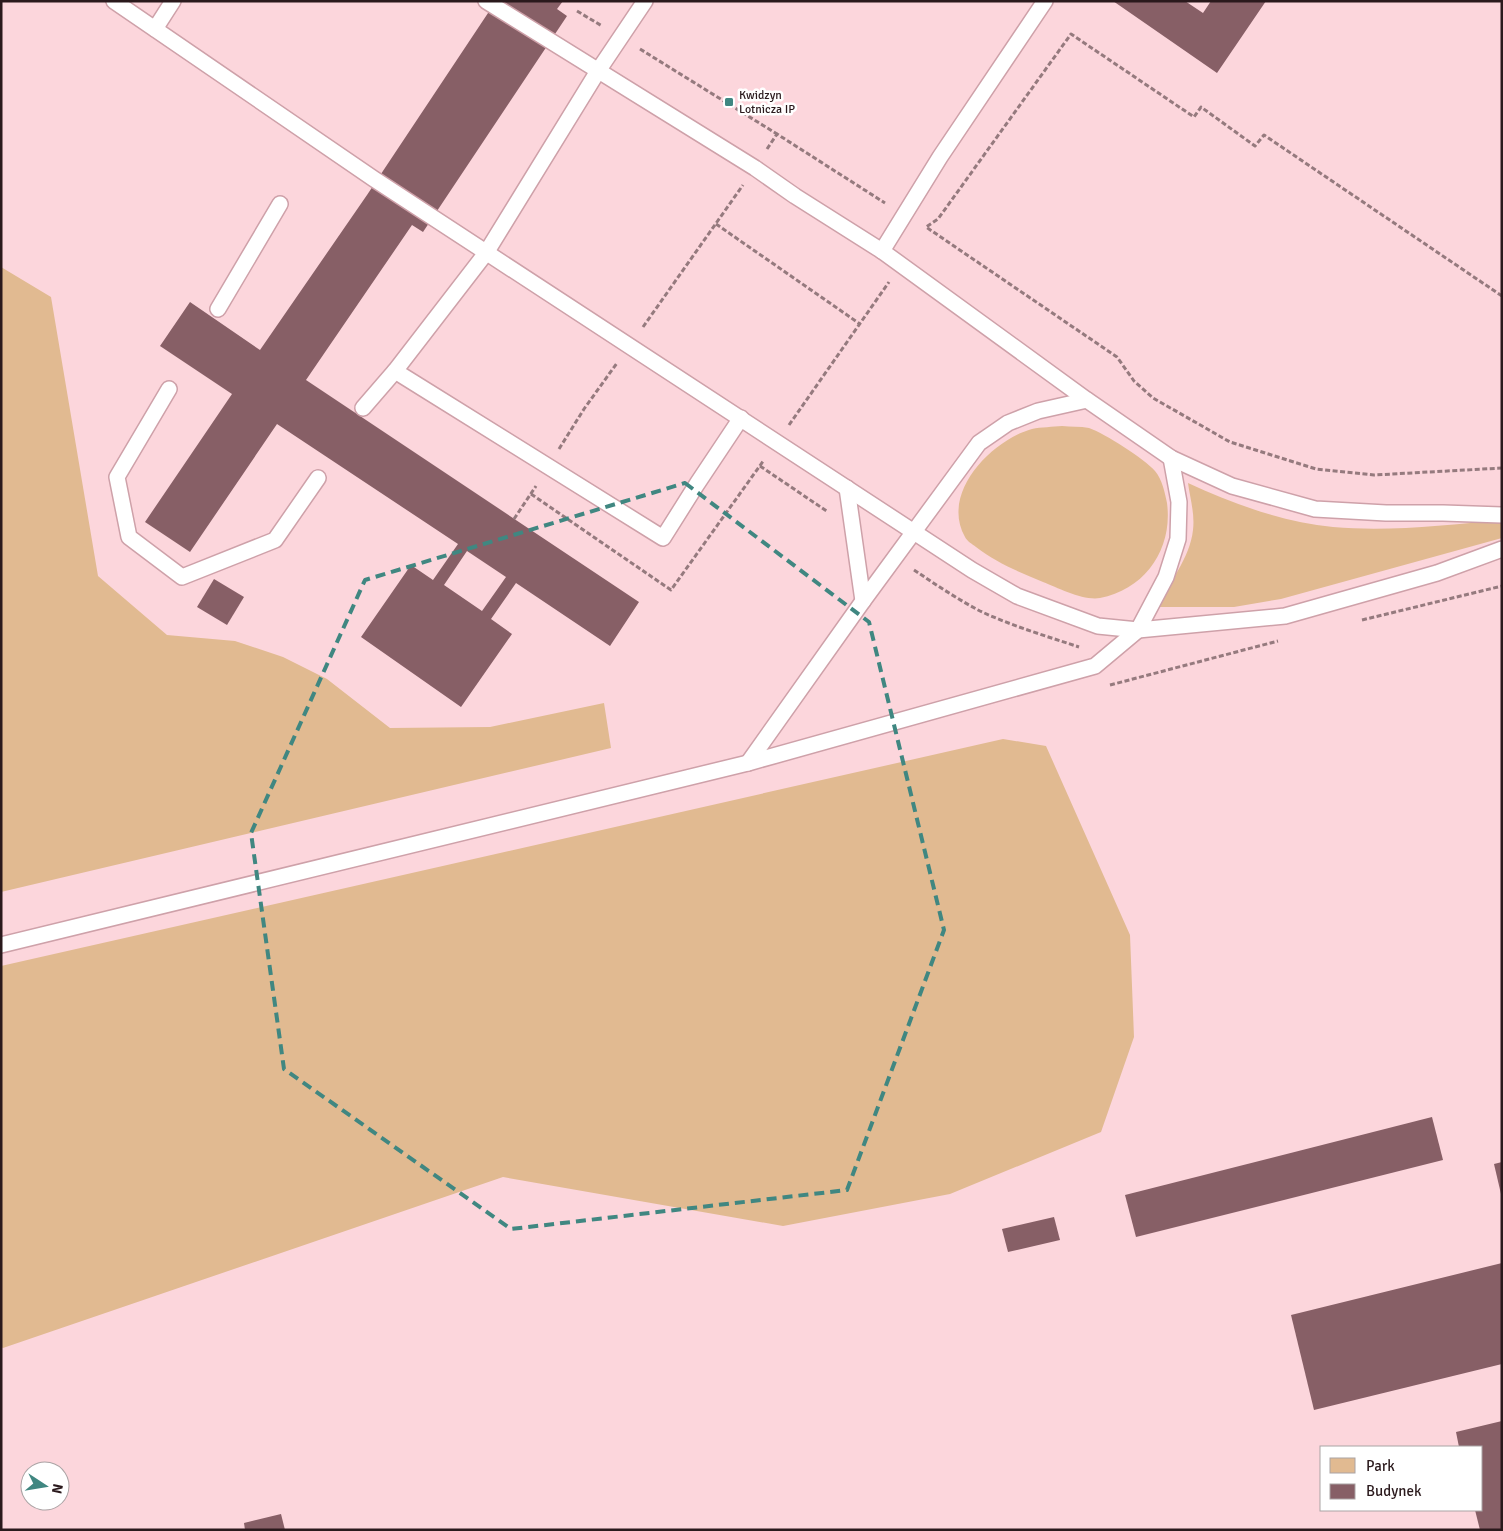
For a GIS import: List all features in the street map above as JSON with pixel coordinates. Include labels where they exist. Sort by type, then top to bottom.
[{"type":"lane","points":[[114,1],[374,179],[486,253],[972,570],[1016,596],[1098,626],[1138,630],[1285,616],[1437,573],[1502,549]]},
{"type":"lane","points":[[155,29],[173,1]]},
{"type":"lane","points":[[486,1],[755,168],[882,251],[1171,458],[1232,486],[1314,509],[1386,514],[1502,514]]},
{"type":"lane","points":[[363,408],[486,253],[598,71],[645,1]]},
{"type":"lane","points":[[882,251],[1045,1]]},
{"type":"lane","points":[[218,309],[280,204]]},
{"type":"lane","points":[[395,370],[663,538],[696,484],[741,418]]},
{"type":"lane","points":[[169,389],[117,477],[129,537],[182,577],[275,540],[318,478]]},
{"type":"lane","points":[[748,763],[863,601],[979,443],[1008,423],[1038,411],[1088,400]]},
{"type":"lane","points":[[1,944],[748,763],[1095,666],[1138,630],[1166,577],[1178,540],[1179,502],[1171,458]]},
{"type":"lane","points":[[847,488],[863,601]]},
{"type":"path","points":[[577,10],[926,227],[1117,357],[1134,381],[1153,398],[1230,442],[1316,469],[1374,475],[1502,468]]},
{"type":"path","points":[[531,494],[671,590],[860,324],[926,227],[938,219],[1071,34],[1194,117],[1201,107],[1255,146],[1264,135],[1502,296]]},
{"type":"path","points":[[514,519],[584,409],[716,224],[777,134]]},
{"type":"path","points":[[716,224],[860,324]]},
{"type":"highlighted area","points":[[685,483],[869,622],[944,930],[847,1190],[511,1229],[284,1069],[251,833],[365,580]]},
{"type":"green space","points":[[1,267],[51,297],[98,576],[167,635],[235,641],[283,657],[327,679],[390,728],[490,727],[604,703],[611,748],[1,892]]},
{"type":"green space","points":[[1062,426],[1089,428],[1134,453],[1150,466],[1160,478],[1167,503],[1168,520],[1166,536],[1153,564],[1131,586],[1100,598],[1086,598],[1071,593],[1025,575],[1000,562],[967,540],[959,520],[959,503],[965,486],[974,471],[987,456],[1001,444],[1032,429]]},
{"type":"green space","points":[[1188,483],[1259,511],[1314,525],[1375,529],[1439,526],[1502,520],[1502,538],[1281,599],[1234,607],[1156,607],[1178,570],[1191,540],[1193,518]]},
{"type":"green space","points":[[1003,739],[1046,746],[1130,935],[1134,1037],[1101,1132],[950,1194],[783,1226],[503,1177],[3,1348],[1,1347],[1,966]]},
{"type":"building","points":[[496,1],[563,1],[557,9],[567,16],[423,232],[412,225],[306,380],[639,602],[610,646],[516,583],[491,619],[512,634],[461,707],[361,637],[411,565],[433,580],[458,544],[277,424],[190,552],[145,522],[232,394],[160,346],[190,302],[260,350],[367,195]],"holes":[[[467,551],[506,577],[482,611],[444,585]]]},
{"type":"building","points":[[1113,1],[1185,1],[1203,13],[1211,1],[1266,1],[1217,73]]},
{"type":"building","points":[[214,579],[244,597],[227,625],[197,607]]},
{"type":"building","points":[[1432,1117],[1443,1160],[1136,1237],[1125,1195]]},
{"type":"building","points":[[1502,1162],[1502,1194],[1501,1194],[1494,1164]]},
{"type":"building","points":[[1054,1217],[1060,1240],[1008,1252],[1002,1229]]},
{"type":"building","points":[[1502,1263],[1502,1364],[1314,1410],[1291,1315]]},
{"type":"building","points":[[1502,1421],[1502,1530],[1480,1530],[1475,1511],[1483,1511],[1483,1446],[1459,1446],[1456,1432]]},
{"type":"building","points":[[281,1514],[285,1530],[245,1530],[244,1523]]},
{"type":"place","name":"Kwidzyn Lotnicza IP","points":[[729,102]]}]
